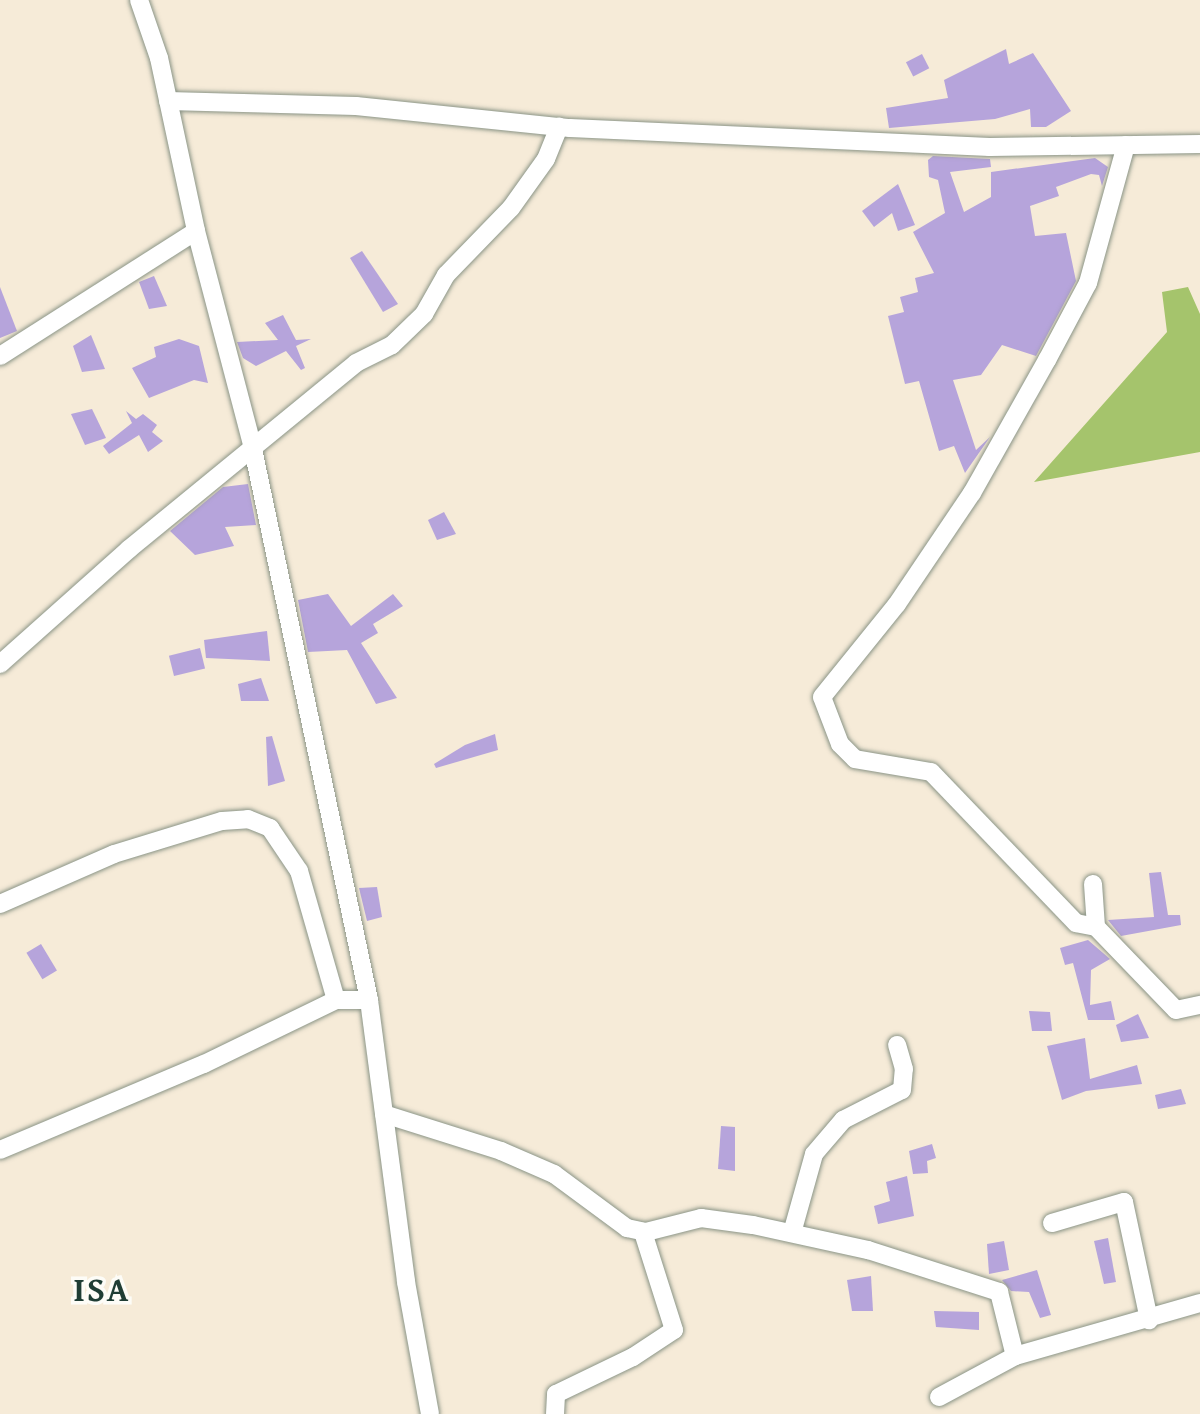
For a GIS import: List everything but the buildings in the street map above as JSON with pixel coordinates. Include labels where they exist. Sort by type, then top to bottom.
[{"type":"street","points":[[139,0],[168,101],[196,231],[253,449],[369,1000],[430,1414]]},
{"type":"street","points":[[168,101],[356,106],[559,127],[990,147],[1200,144]]},
{"type":"street","points":[[0,664],[129,549],[356,363],[392,345],[424,314],[446,275],[526,188],[559,127]]},
{"type":"street","points":[[1126,145],[1088,283],[1047,360],[972,493],[897,604],[822,697],[840,744],[855,759],[931,772],[1076,923],[1096,927],[1176,1010],[1200,1005]]},
{"type":"street","points":[[0,356],[196,231]]},
{"type":"street","points":[[0,904],[114,854],[222,821],[248,819],[270,828],[299,871],[336,1000]]},
{"type":"street","points":[[1093,884],[1096,927]]},
{"type":"street","points":[[0,1150],[204,1064],[336,1000],[369,1000]]},
{"type":"street","points":[[792,1233],[814,1154],[843,1120],[902,1090],[904,1069],[897,1045]]},
{"type":"street","points":[[384,1114],[501,1151],[554,1174],[621,1226],[643,1232],[701,1218],[792,1233],[868,1250],[999,1292],[1015,1356]]},
{"type":"street","points":[[1052,1223],[1124,1202],[1149,1320]]},
{"type":"street","points":[[555,1414],[556,1394],[633,1357],[674,1330],[643,1232]]},
{"type":"street","points":[[939,1397],[1015,1356],[1200,1303]]},
{"type":"green space","points":[[1188,287],[1200,314],[1200,452],[1034,482],[1167,332],[1162,292]]},
{"type":"district","name":"ISA","points":[[102,1289]]}]
